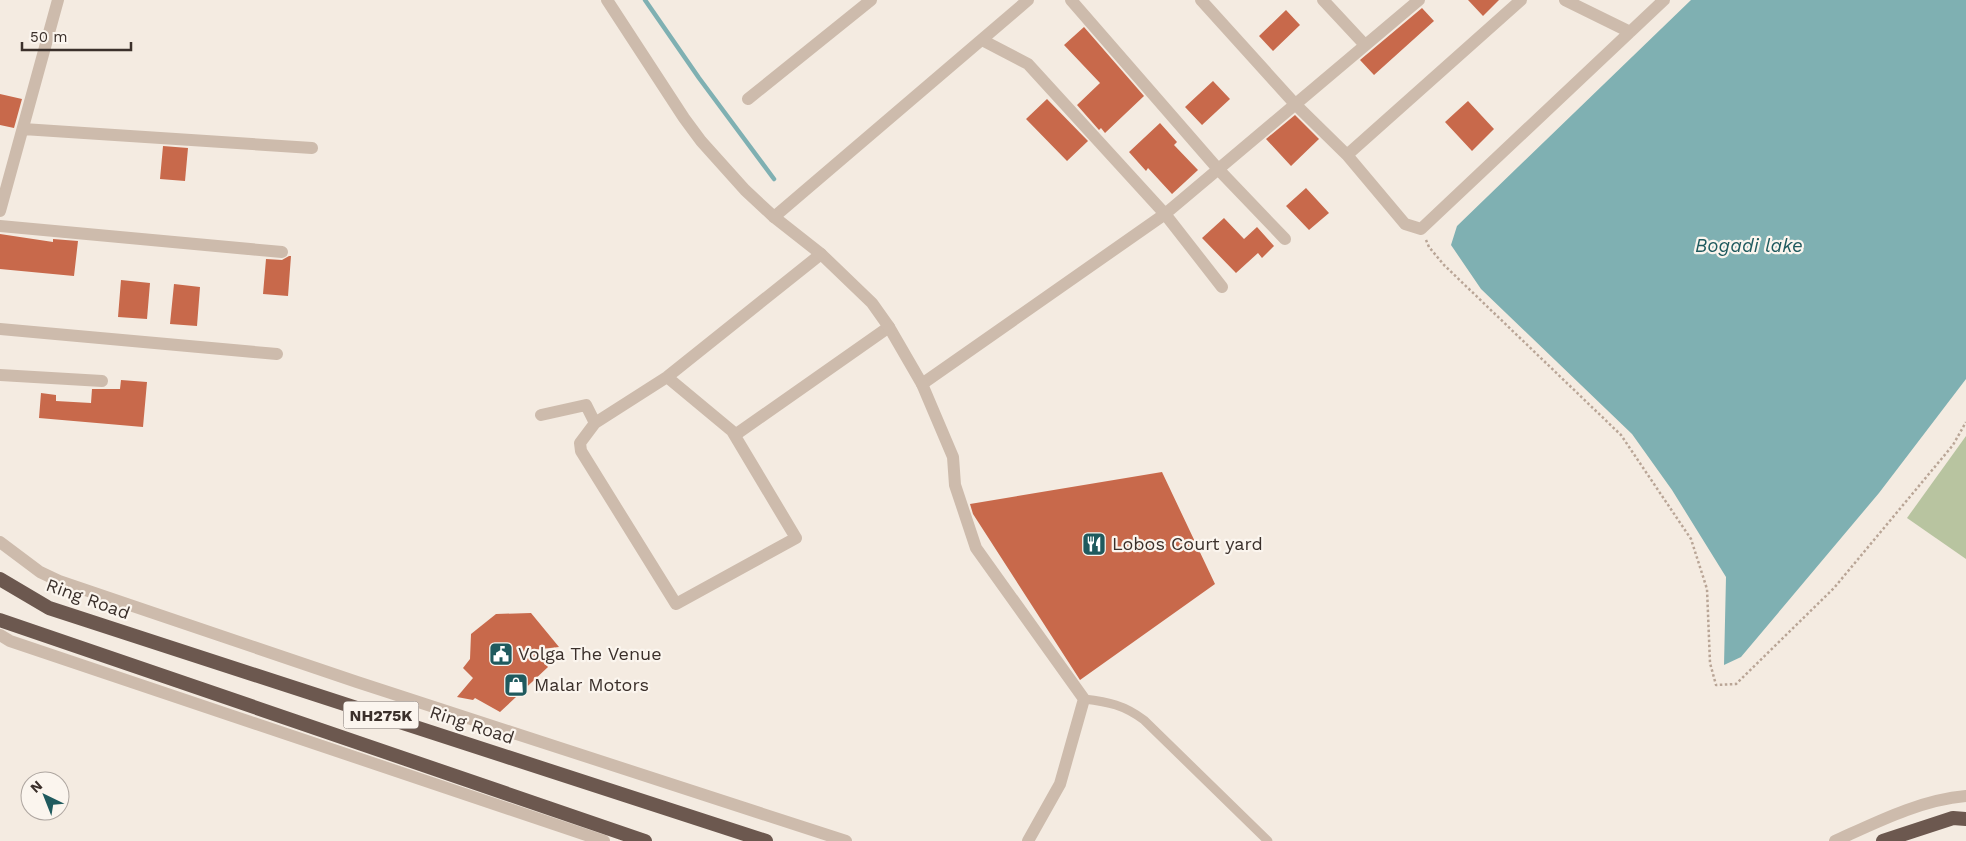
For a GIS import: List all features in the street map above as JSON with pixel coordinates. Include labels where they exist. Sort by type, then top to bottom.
[{"type":"highway","name":"Ring Road","points":[[0,580],[49,608],[766,841]]},
{"type":"highway","name":"NH275K","points":[[0,620],[645,841]]},
{"type":"highway","points":[[1883,841],[1954,818],[1966,819]]},
{"type":"street","points":[[0,211],[58,0]]},
{"type":"street","points":[[607,0],[701,141],[745,190],[774,217],[821,254],[872,303],[889,327],[922,384],[953,457],[956,485],[976,548],[1084,699],[1060,784],[1028,841]]},
{"type":"street","points":[[748,99],[871,0]]},
{"type":"street","points":[[774,217],[1028,0]]},
{"type":"street","points":[[1071,0],[1218,169],[1285,239]]},
{"type":"street","points":[[1202,0],[1295,104],[1347,155],[1406,224],[1421,229],[1664,0]]},
{"type":"street","points":[[1323,0],[1365,45]]},
{"type":"street","points":[[922,384],[1165,214],[1419,0]]},
{"type":"street","points":[[1347,155],[1521,0]]},
{"type":"street","points":[[1565,0],[1630,32]]},
{"type":"street","points":[[982,40],[1028,64],[1165,214],[1222,287]]},
{"type":"street","points":[[23,129],[312,148]]},
{"type":"street","points":[[0,226],[282,252]]},
{"type":"street","points":[[667,377],[732,431],[796,538],[676,604],[581,451],[580,443],[594,423],[667,377],[821,254]]},
{"type":"street","points":[[735,436],[889,327]]},
{"type":"street","points":[[0,329],[276,354]]},
{"type":"street","points":[[0,375],[102,381]]},
{"type":"street","points":[[541,415],[586,405],[594,423]]},
{"type":"street","points":[[0,542],[40,572],[59,582],[356,682],[846,841]]},
{"type":"street","points":[[0,634],[10,641],[98,672],[604,841]]},
{"type":"street","points":[[1835,841],[1889,816],[1949,797],[1966,796]]},
{"type":"lane","points":[[1084,699],[1118,705],[1131,710],[1144,720],[1268,841]]},
{"type":"path","points":[[1421,229],[1429,247],[1444,265],[1622,435],[1691,539],[1707,589],[1710,663],[1716,685],[1736,684],[1834,588],[1952,445],[1966,422]]},
{"type":"green space","points":[[1966,436],[1966,559],[1907,518]]},
{"type":"water","name":"Bogadi lake","points":[[1691,0],[1966,0],[1966,379],[1879,493],[1741,657],[1724,665],[1726,577],[1672,490],[1632,434],[1481,289],[1451,245],[1457,226]]},
{"type":"building","points":[[1468,0],[1499,0],[1483,16]]},
{"type":"building","points":[[1422,8],[1434,21],[1374,75],[1360,60]]},
{"type":"building","points":[[1286,10],[1300,25],[1273,51],[1259,36]]},
{"type":"building","points":[[1084,27],[1144,96],[1105,133],[1101,128],[1099,130],[1077,105],[1100,83],[1064,45]]},
{"type":"building","points":[[1213,81],[1230,99],[1202,125],[1185,107]]},
{"type":"building","points":[[0,94],[22,99],[14,128],[0,125]]},
{"type":"building","points":[[1047,99],[1088,141],[1067,161],[1026,119]]},
{"type":"building","points":[[1468,101],[1494,129],[1472,151],[1445,122]]},
{"type":"building","points":[[1295,115],[1319,139],[1291,166],[1266,139]]},
{"type":"building","points":[[1160,123],[1177,142],[1174,145],[1198,170],[1172,194],[1148,168],[1146,171],[1129,152]]},
{"type":"building","points":[[163,146],[188,148],[185,181],[160,179]]},
{"type":"building","points":[[1306,188],[1329,213],[1309,230],[1286,206]]},
{"type":"building","points":[[1224,218],[1244,239],[1257,227],[1274,246],[1262,258],[1258,253],[1236,273],[1202,238]]},
{"type":"building","points":[[0,234],[53,242],[53,239],[78,241],[74,276],[0,269]]},
{"type":"building","points":[[291,256],[288,296],[263,294],[266,259],[282,260]]},
{"type":"building","points":[[121,280],[150,283],[147,319],[118,317]]},
{"type":"building","points":[[174,284],[200,287],[197,326],[170,324]]},
{"type":"building","points":[[121,380],[147,382],[143,427],[39,418],[41,393],[56,395],[56,401],[91,403],[92,389],[120,389]]},
{"type":"building","name":"Lobos Court yard","points":[[1162,472],[1215,584],[1080,680],[973,514],[970,504]]},
{"type":"building","name":"Volga The Venue","points":[[531,613],[559,647],[532,650],[548,667],[500,712],[475,698],[473,700],[457,697],[473,678],[463,668],[470,659],[471,634],[496,614]]},
{"type":"waterway","points":[[645,0],[699,78],[774,179]]},
{"type":"place","name":"Lobos Court yard","points":[[1094,544]]},
{"type":"place","name":"Volga The Venue","points":[[501,654]]},
{"type":"place","name":"Malar Motors","points":[[516,685]]}]
